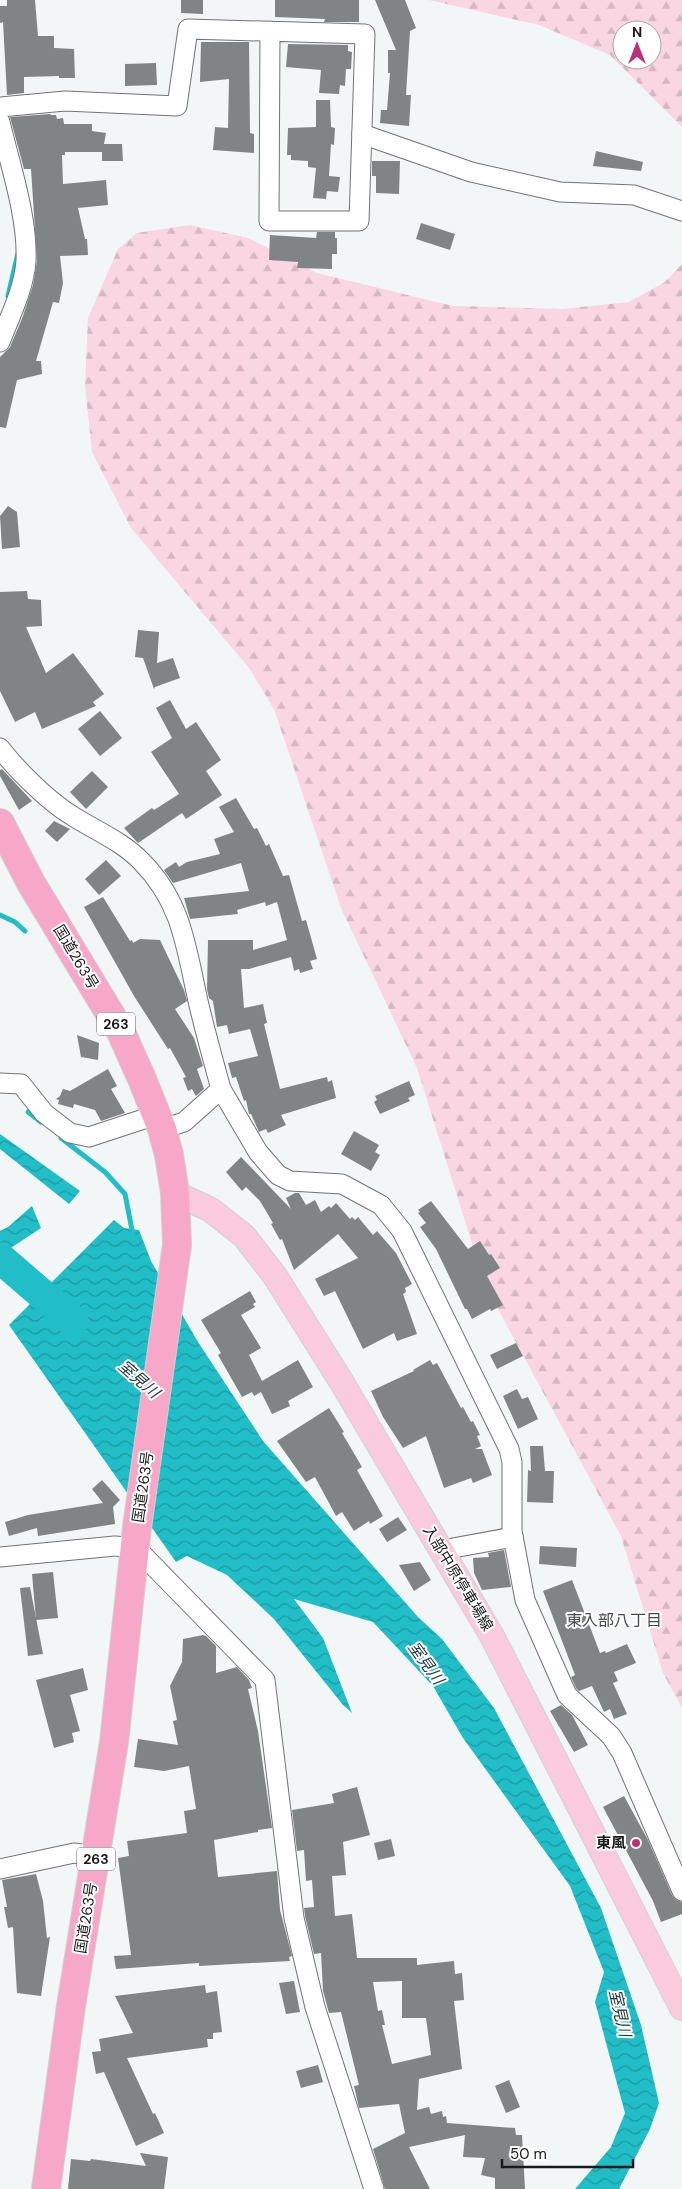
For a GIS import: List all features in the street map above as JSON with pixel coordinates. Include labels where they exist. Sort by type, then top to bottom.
[{"type":"highway","name":"国道263号","points":[[0,823],[31,883],[121,1032],[159,1122],[169,1155],[175,1193],[177,1245],[137,1538],[114,1742],[71,2006],[46,2189]]},
{"type":"main road","name":"入部中原停車場線","points":[[175,1193],[211,1210],[244,1236],[275,1276],[341,1381],[492,1636],[682,2008]]},
{"type":"street","points":[[0,106],[65,101],[178,106],[188,29],[270,31],[365,34],[359,221],[269,221],[270,31]]},
{"type":"street","points":[[0,122],[24,227],[26,262],[19,294],[0,342]]},
{"type":"street","points":[[362,134],[471,172],[560,192],[634,195],[682,211]]},
{"type":"street","points":[[0,748],[54,803],[115,841],[140,860],[171,900],[182,926],[206,1036],[221,1089],[258,1152],[278,1175],[290,1181],[342,1184],[381,1205],[402,1231],[509,1449],[512,1462],[513,1537],[525,1600],[567,1696],[611,1736],[622,1753],[682,1891]]},
{"type":"street","points":[[0,1083],[21,1084],[44,1114],[70,1133],[89,1137],[159,1122],[184,1122],[221,1089]]},
{"type":"street","points":[[442,1550],[513,1537]]},
{"type":"street","points":[[0,1557],[115,1546],[137,1538],[265,1680],[294,1918],[315,2007],[374,2189]]},
{"type":"street","points":[[0,1869],[74,1853],[96,1856]]},
{"type":"green space","points":[[429,0],[682,0],[682,127],[625,70],[662,70],[662,20],[612,20],[612,57],[539,25]]},
{"type":"green space","points":[[190,225],[248,238],[317,273],[453,306],[562,309],[629,302],[665,282],[682,264],[682,1708],[663,1673],[621,1536],[485,1285],[417,1068],[341,908],[274,709],[249,668],[131,528],[92,452],[85,385],[88,318],[118,249],[137,233]]},
{"type":"water","points":[[0,1134],[80,1191],[69,1204],[0,1149]]},
{"type":"water","points":[[32,1206],[41,1228],[0,1255],[0,1231],[8,1227]]},
{"type":"water","points":[[114,1220],[124,1228],[139,1230],[151,1261],[198,1342],[263,1441],[418,1617],[442,1639],[494,1708],[601,1908],[641,2025],[659,2103],[650,2129],[619,2189],[575,2189],[611,2147],[625,2113],[595,2002],[604,1972],[570,1886],[463,1738],[433,1686],[373,1622],[294,1599],[323,1638],[352,1713],[343,1705],[274,1619],[227,1575],[187,1556],[176,1562],[9,1325]]},
{"type":"building","points":[[7,0],[35,0],[38,36],[54,36],[54,48],[74,49],[75,78],[59,78],[59,76],[24,77],[24,93],[7,95],[3,22],[0,23],[0,6],[7,6]]},
{"type":"building","points":[[181,0],[203,0],[203,14],[181,13]]},
{"type":"building","points":[[275,0],[359,0],[359,22],[324,22],[325,19],[275,17]]},
{"type":"building","points":[[375,0],[405,0],[416,28],[410,31],[406,95],[411,95],[409,126],[380,123],[381,110],[387,110],[390,73],[388,73],[388,50],[396,50]]},
{"type":"building","points":[[201,42],[249,42],[250,133],[254,134],[254,153],[213,150],[215,127],[228,128],[229,79],[200,82]]},
{"type":"building","points":[[288,44],[348,45],[348,51],[352,52],[351,69],[346,69],[345,86],[340,85],[339,94],[319,93],[321,70],[286,67]]},
{"type":"building","points":[[156,63],[157,85],[125,86],[125,64]]},
{"type":"building","points":[[316,100],[330,100],[331,127],[335,128],[334,145],[331,144],[329,176],[340,177],[338,192],[327,191],[326,199],[313,198],[316,168],[308,167],[308,161],[291,160],[291,155],[287,155],[288,128],[316,127]]},
{"type":"building","points":[[56,115],[57,119],[63,118],[64,124],[92,124],[92,131],[106,133],[104,144],[122,144],[123,161],[102,161],[102,152],[65,152],[65,155],[62,155],[63,184],[106,180],[108,205],[78,208],[85,239],[87,239],[88,255],[60,256],[63,283],[59,303],[53,302],[36,361],[41,361],[42,374],[17,380],[6,428],[0,427],[0,357],[10,347],[23,316],[33,285],[37,261],[31,169],[24,169],[10,117]]},
{"type":"building","points":[[596,151],[643,162],[641,171],[593,166]]},
{"type":"building","points":[[372,161],[400,161],[399,194],[376,193],[376,176],[372,176]]},
{"type":"building","points":[[421,223],[455,234],[450,250],[416,239]]},
{"type":"building","points":[[317,232],[335,232],[337,254],[332,254],[332,269],[297,268],[298,262],[269,260],[270,235],[316,238]]},
{"type":"building","points":[[8,506],[17,512],[20,547],[2,549],[0,516]]},
{"type":"building","points":[[27,591],[28,599],[41,600],[42,626],[26,627],[46,673],[73,653],[104,694],[93,702],[96,706],[42,729],[35,712],[15,722],[0,691],[0,592]]},
{"type":"building","points":[[138,630],[159,632],[157,663],[173,658],[180,678],[154,689],[143,658],[135,657]]},
{"type":"building","points":[[170,700],[186,729],[196,722],[221,760],[206,771],[222,795],[186,819],[182,813],[138,843],[124,828],[152,808],[154,810],[179,794],[151,752],[172,738],[156,708]]},
{"type":"building","points":[[100,711],[122,738],[100,756],[78,729]]},
{"type":"building","points":[[2,769],[32,801],[19,810],[0,776],[0,770]]},
{"type":"building","points":[[92,771],[108,787],[86,809],[70,792]]},
{"type":"building","points":[[236,798],[254,829],[257,828],[266,846],[269,844],[283,876],[289,875],[302,921],[306,920],[317,959],[310,961],[313,969],[300,973],[299,969],[294,971],[291,957],[249,969],[241,969],[244,1008],[263,1004],[267,1023],[264,1024],[280,1089],[327,1077],[328,1082],[332,1080],[336,1098],[281,1115],[286,1125],[268,1133],[266,1129],[259,1132],[251,1114],[249,1114],[246,1100],[244,1101],[236,1077],[232,1078],[228,1063],[258,1056],[250,1029],[229,1034],[227,1025],[217,1027],[213,1001],[209,998],[207,989],[208,940],[253,940],[253,950],[287,940],[277,902],[266,906],[265,902],[237,910],[238,914],[190,919],[184,898],[249,891],[241,863],[173,883],[164,870],[176,862],[179,867],[187,862],[220,854],[214,839],[234,832],[219,807]]},
{"type":"building","points":[[54,821],[70,829],[57,842],[45,831]]},
{"type":"building","points":[[106,860],[121,876],[99,895],[85,879]]},
{"type":"building","points":[[103,897],[130,941],[132,940],[133,943],[140,939],[160,940],[184,990],[187,1001],[175,1009],[194,1038],[203,1066],[197,1069],[204,1089],[196,1096],[192,1089],[188,1091],[183,1078],[186,1077],[170,1048],[168,1049],[134,996],[84,907]]},
{"type":"building","points":[[77,1035],[99,1043],[98,1060],[81,1057]]},
{"type":"building","points":[[108,1069],[117,1086],[111,1089],[125,1113],[101,1121],[95,1110],[74,1104],[73,1108],[58,1104],[59,1100],[56,1099],[60,1096],[63,1089],[70,1091]]},
{"type":"building","points":[[409,1081],[415,1095],[408,1098],[410,1101],[380,1114],[374,1102],[377,1100],[375,1096]]},
{"type":"building","points":[[354,1131],[379,1145],[375,1152],[380,1155],[371,1171],[341,1154]]},
{"type":"building","points":[[241,1157],[291,1209],[286,1198],[299,1193],[306,1205],[315,1200],[321,1212],[329,1206],[331,1208],[336,1203],[350,1219],[352,1217],[355,1220],[358,1217],[373,1235],[377,1231],[396,1253],[412,1284],[405,1288],[406,1292],[403,1294],[417,1334],[397,1341],[394,1333],[363,1349],[335,1291],[324,1296],[315,1279],[358,1258],[338,1234],[294,1270],[282,1239],[280,1240],[271,1224],[273,1223],[260,1201],[246,1187],[242,1191],[226,1172]]},
{"type":"building","points":[[431,1201],[468,1249],[480,1241],[489,1255],[491,1254],[500,1268],[487,1276],[503,1305],[491,1311],[490,1309],[472,1319],[467,1309],[465,1309],[436,1249],[420,1227],[426,1223],[418,1213],[420,1212],[418,1210]]},
{"type":"building","points":[[250,1291],[256,1302],[253,1304],[255,1307],[241,1315],[261,1348],[249,1355],[262,1381],[298,1360],[313,1387],[288,1401],[290,1406],[272,1414],[261,1392],[254,1396],[252,1392],[242,1397],[218,1355],[221,1353],[201,1320]]},
{"type":"building","points":[[516,1343],[523,1356],[497,1369],[490,1355]]},
{"type":"building","points":[[430,1360],[433,1365],[437,1363],[461,1408],[463,1407],[471,1422],[473,1421],[480,1435],[477,1436],[481,1446],[475,1449],[482,1449],[492,1475],[473,1483],[471,1478],[444,1488],[426,1436],[403,1448],[383,1417],[371,1391],[414,1371]]},
{"type":"building","points":[[517,1389],[522,1399],[528,1397],[538,1419],[518,1429],[503,1396]]},
{"type":"building","points":[[329,1408],[362,1467],[357,1470],[383,1516],[370,1524],[369,1521],[354,1531],[342,1512],[336,1516],[315,1477],[306,1482],[277,1441]]},
{"type":"building","points":[[530,1446],[543,1446],[545,1471],[554,1471],[553,1503],[527,1502],[528,1470],[531,1471]]},
{"type":"building","points":[[102,1480],[120,1500],[113,1507],[115,1524],[38,1536],[37,1528],[9,1536],[5,1522],[28,1515],[103,1503],[92,1489]]},
{"type":"building","points":[[398,1517],[407,1530],[387,1542],[379,1529]]},
{"type":"building","points":[[540,1546],[577,1548],[576,1567],[539,1564]]},
{"type":"building","points":[[504,1550],[511,1587],[482,1590],[474,1573],[473,1558],[489,1557],[488,1553]]},
{"type":"building","points":[[420,1562],[431,1580],[414,1591],[399,1565]]},
{"type":"building","points":[[53,1572],[58,1618],[36,1620],[32,1574]]},
{"type":"building","points":[[572,1580],[600,1653],[605,1651],[606,1653],[627,1644],[636,1663],[614,1672],[618,1681],[613,1683],[627,1714],[614,1719],[610,1709],[604,1712],[592,1686],[579,1691],[576,1688],[571,1677],[575,1675],[543,1591]]},
{"type":"building","points":[[30,1587],[43,1654],[28,1656],[20,1588]]},
{"type":"building","points":[[203,1635],[216,1646],[216,1673],[237,1667],[249,1680],[252,1688],[248,1689],[258,1731],[272,1828],[214,1840],[218,1877],[277,1871],[280,1910],[292,1956],[289,1957],[290,1961],[199,1966],[199,1963],[116,1969],[114,1956],[131,1955],[118,1858],[129,1856],[127,1841],[187,1833],[184,1811],[196,1809],[189,1766],[164,1771],[134,1767],[138,1739],[178,1745],[173,1721],[177,1720],[170,1686],[182,1662],[183,1639]]},
{"type":"building","points":[[83,1668],[88,1690],[70,1695],[80,1731],[72,1733],[74,1742],[54,1748],[36,1680]]},
{"type":"building","points":[[561,1705],[572,1715],[588,1745],[574,1752],[550,1711]]},
{"type":"building","points":[[357,1787],[370,1835],[343,1842],[346,1875],[332,1876],[335,1916],[352,1914],[357,1958],[417,1958],[417,1965],[454,1961],[455,1974],[462,1973],[464,2000],[454,2001],[462,2069],[419,2079],[417,2110],[429,2107],[431,2114],[442,2111],[443,2117],[446,2116],[447,2123],[515,2128],[516,2135],[522,2135],[525,2189],[495,2189],[495,2178],[481,2175],[485,2158],[463,2157],[465,2135],[409,2147],[430,2189],[385,2189],[373,2149],[405,2133],[399,2104],[359,2108],[354,2086],[359,2085],[341,2012],[329,2013],[323,1991],[321,1953],[314,1954],[305,1916],[304,1908],[314,1907],[312,1880],[306,1881],[304,1850],[297,1851],[292,1810],[334,1803],[332,1794]],"holes":[[[402,1981],[402,2018],[426,2018],[431,2055],[392,2064],[382,2025],[385,2025],[382,2010],[378,2011],[373,1982]]]},
{"type":"building","name":"東風","points":[[624,1796],[648,1840],[672,1895],[676,1900],[682,1902],[682,1914],[661,1922],[653,1901],[603,1807]]},
{"type":"building","points":[[391,1839],[395,1856],[378,1860],[374,1843]]},
{"type":"building","points":[[36,1874],[43,1901],[47,1938],[50,1937],[41,1996],[17,1993],[13,1927],[8,1928],[4,1907],[7,1907],[2,1880]]},
{"type":"building","points":[[294,1981],[300,2012],[286,2014],[279,1983]]},
{"type":"building","points":[[205,1985],[206,1993],[217,1991],[222,2032],[213,2033],[213,2039],[207,2039],[208,2047],[127,2058],[164,2133],[136,2146],[104,2072],[96,2074],[92,2052],[101,2051],[99,2039],[133,2033],[115,1996]]},
{"type":"building","points":[[318,2065],[323,2082],[301,2088],[296,2071]]},
{"type":"building","points":[[509,2080],[520,2107],[506,2113],[495,2086]]},
{"type":"building","points":[[140,2153],[168,2157],[164,2189],[68,2189],[71,2159],[90,2161],[91,2159],[146,2166]]},
{"type":"waterway","points":[[8,296],[18,253]]},
{"type":"waterway","points":[[0,915],[15,922],[25,931]]},
{"type":"waterway","points":[[28,1112],[41,1122]]},
{"type":"waterway","points":[[61,1138],[105,1172],[125,1194],[133,1235]]},
{"type":"waterway","name":"室見川","points":[[0,1258],[73,1321]]},
{"type":"place","name":"東風","points":[[636,1843]]},
{"type":"district","name":"東入部八丁目","points":[[614,1620]]}]
